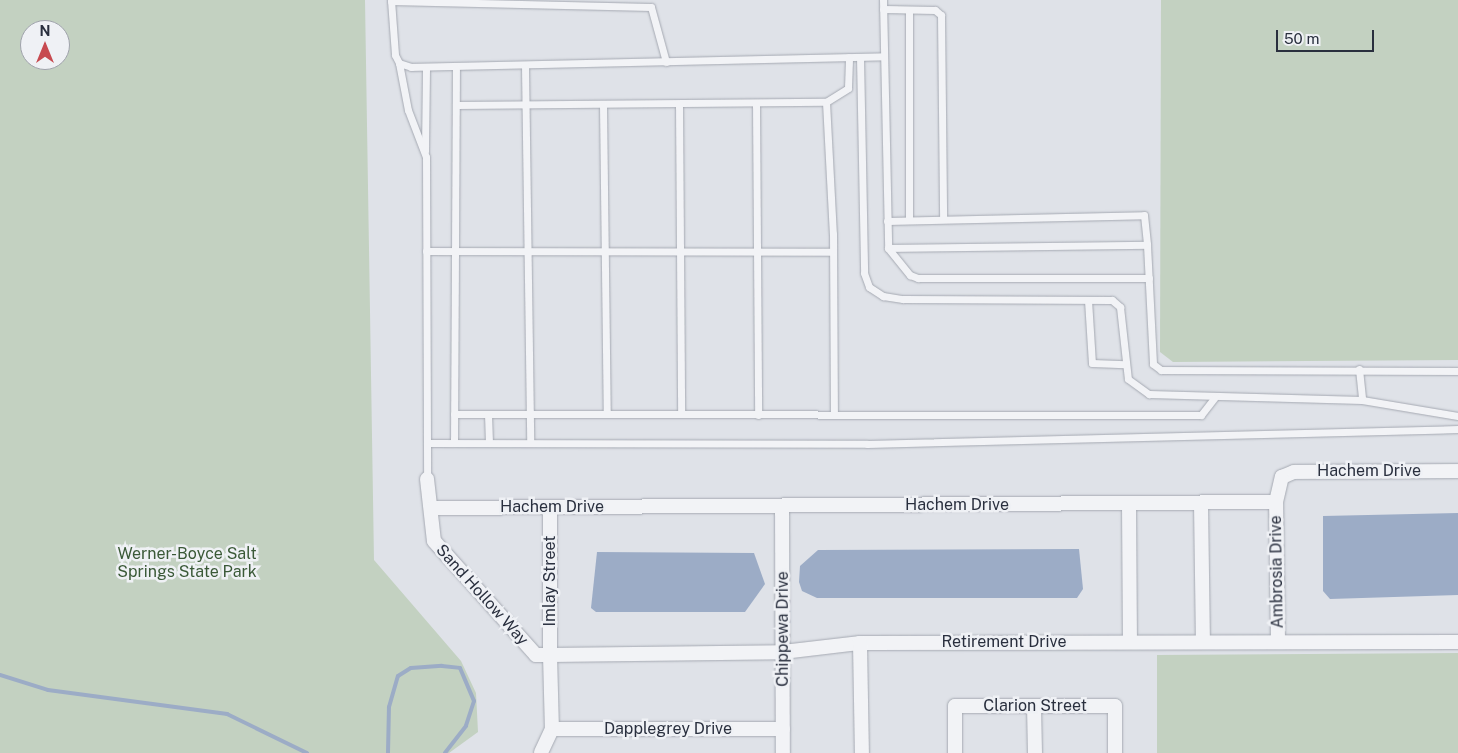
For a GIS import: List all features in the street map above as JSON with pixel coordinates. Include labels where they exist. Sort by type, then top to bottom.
[{"type":"street","name":"Hachem Drive","points":[[433,508],[1276,502],[1282,477],[1294,472],[1458,471]]},
{"type":"street","name":"Sand Hollow Way","points":[[428,479],[433,508],[434,542],[536,655],[550,655]]},
{"type":"street","name":"Ambrosia Drive","points":[[1276,502],[1278,641]]},
{"type":"street","points":[[1201,503],[1203,641]]},
{"type":"street","points":[[1129,504],[1130,641]]},
{"type":"street","name":"Chippewa Drive","points":[[782,506],[783,753]]},
{"type":"street","name":"Imlay Street","points":[[550,507],[550,655]]},
{"type":"street","name":"Retirement Drive","points":[[550,655],[783,652],[860,643],[1130,641],[1458,642]]},
{"type":"street","points":[[860,643],[862,753]]},
{"type":"street","points":[[541,753],[552,730],[550,655]]},
{"type":"street","name":"Clarion Street","points":[[955,753],[955,706],[1115,706],[1116,753]]},
{"type":"street","points":[[1034,706],[1035,753]]},
{"type":"street","name":"Dapplegrey Drive","points":[[552,730],[783,729]]},
{"type":"lane","points":[[426,158],[408,110],[399,63],[391,0],[651,7],[666,62]]},
{"type":"lane","points":[[883,0],[888,248],[910,275],[918,278],[1149,278]]},
{"type":"lane","points":[[883,9],[934,10],[941,15],[943,219]]},
{"type":"lane","points":[[909,10],[909,220]]},
{"type":"lane","points":[[860,56],[864,273],[869,287],[883,296],[903,299],[1112,300],[1120,307],[1125,364],[1136,388],[1149,394],[1362,400],[1458,416]]},
{"type":"lane","points":[[399,63],[426,69],[884,56]]},
{"type":"lane","points":[[456,105],[526,106],[826,102],[848,88],[849,57]]},
{"type":"lane","points":[[525,66],[530,443]]},
{"type":"lane","points":[[454,443],[456,68]]},
{"type":"lane","points":[[426,69],[428,479]]},
{"type":"lane","points":[[826,102],[833,252],[834,415]]},
{"type":"lane","points":[[756,103],[758,415]]},
{"type":"lane","points":[[679,104],[681,414]]},
{"type":"lane","points":[[603,105],[607,414]]},
{"type":"lane","points":[[887,221],[1144,215],[1149,278],[1152,364],[1161,370],[1359,369],[1454,371],[1458,377]]},
{"type":"lane","points":[[888,248],[1147,245]]},
{"type":"lane","points":[[426,251],[527,254],[833,252]]},
{"type":"lane","points":[[1088,300],[1092,363],[1125,364]]},
{"type":"lane","points":[[1359,369],[1362,400]]},
{"type":"lane","points":[[454,414],[1201,415],[1215,397]]},
{"type":"lane","points":[[488,414],[488,443]]},
{"type":"lane","points":[[427,443],[877,444],[1458,430]]},
{"type":"green space","name":"Werner-Boyce Salt Springs State Park","points":[[0,0],[365,0],[374,560],[461,661],[476,693],[478,732],[449,753],[0,753]]},
{"type":"green space","points":[[1161,0],[1458,0],[1458,360],[1173,362],[1160,352]]},
{"type":"green space","points":[[1458,653],[1458,753],[1157,753],[1157,655]]},
{"type":"water","points":[[1458,513],[1458,595],[1330,599],[1323,591],[1323,516]]},
{"type":"water","points":[[1079,549],[1083,589],[1077,598],[817,598],[802,591],[799,582],[800,566],[818,550]]},
{"type":"water","points":[[597,552],[754,553],[765,584],[745,612],[596,612],[591,608]]},
{"type":"waterway","points":[[388,753],[389,707],[398,676],[411,668],[442,666],[460,668],[474,701],[466,726],[445,753]]},
{"type":"waterway","points":[[0,675],[48,690],[227,714],[307,753]]}]
